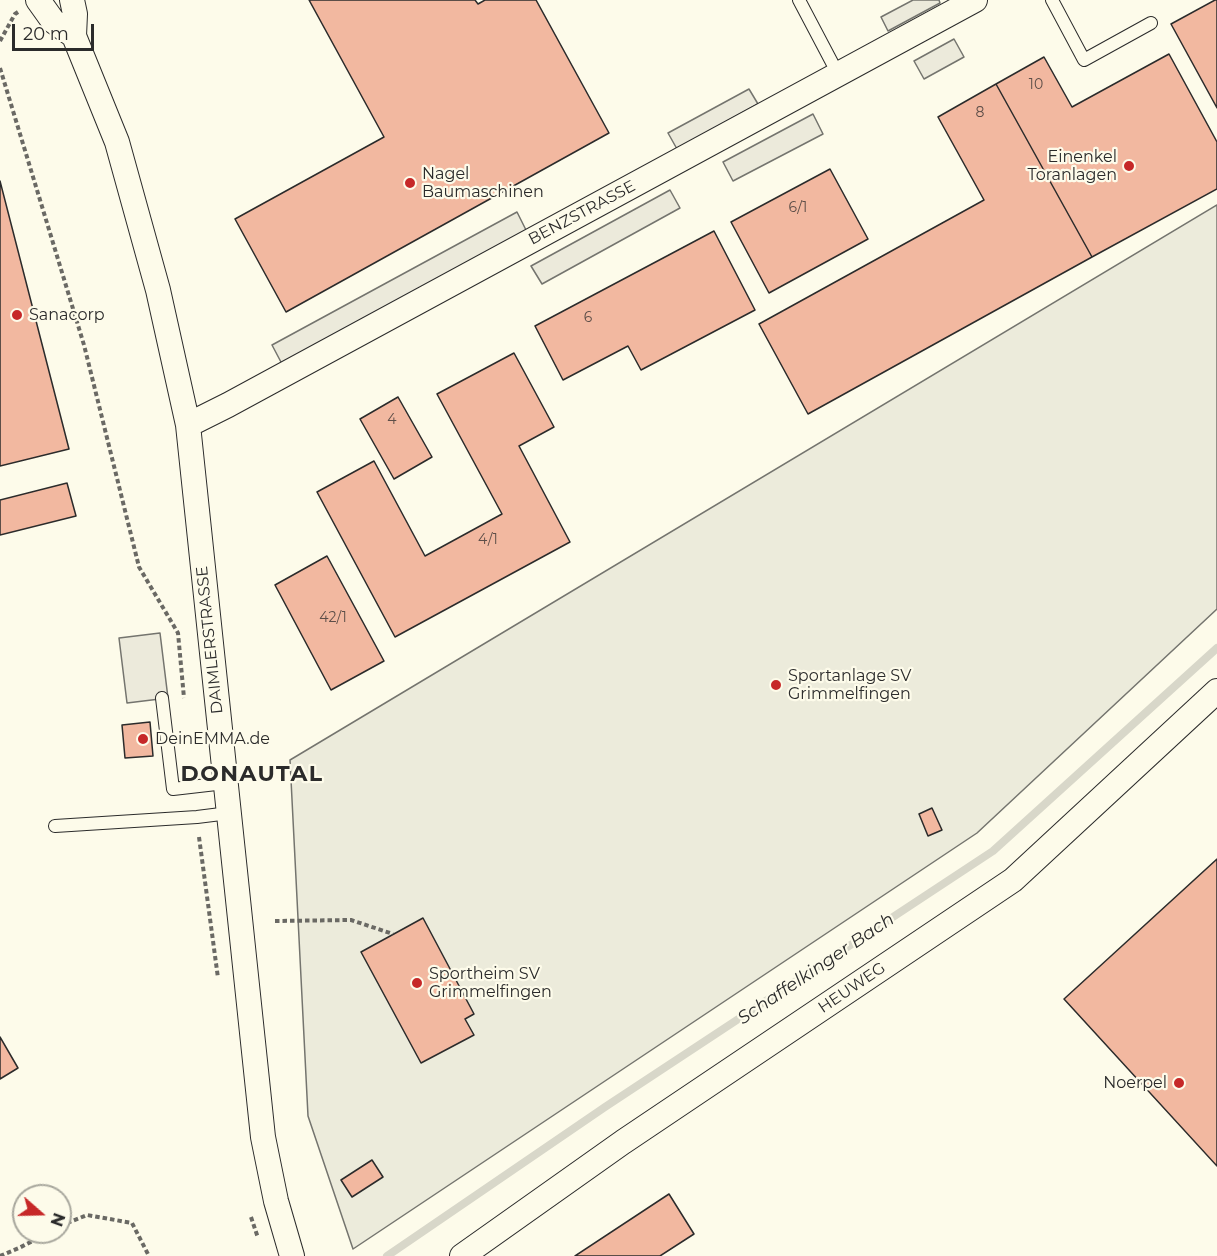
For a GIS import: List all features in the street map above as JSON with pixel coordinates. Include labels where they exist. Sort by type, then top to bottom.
[{"type":"street","points":[[38,0],[52,21],[74,36]]},
{"type":"street","name":"DAIMLERSTRASSE","points":[[72,0],[75,14],[74,36],[117,142],[158,290],[188,424],[263,1137],[276,1201],[292,1256]]},
{"type":"street","name":"BENZSTRASSE","points":[[188,424],[228,405],[975,0]]},
{"type":"street","name":"HEUWEG","points":[[462,1256],[623,1142],[1013,880],[1217,691]]},
{"type":"lane","points":[[799,0],[838,74]]},
{"type":"lane","points":[[1052,0],[1084,60],[1151,22]]},
{"type":"lane","points":[[162,698],[173,789],[225,783]]},
{"type":"lane","points":[[55,826],[197,818],[229,813]]},
{"type":"path","points":[[0,41],[15,14]]},
{"type":"path","points":[[0,68],[84,345],[139,567],[178,633],[185,704]]},
{"type":"path","points":[[197,818],[218,982]]},
{"type":"path","points":[[275,921],[351,920],[393,934]]},
{"type":"path","points":[[251,1214],[260,1246]]},
{"type":"path","points":[[72,1221],[87,1215],[132,1223],[149,1256]]},
{"type":"path","points":[[0,1256],[28,1244]]},
{"type":"shaded area","points":[[913,0],[939,0],[940,3],[888,31],[881,17]]},
{"type":"shaded area","points":[[954,39],[964,57],[924,79],[914,61]]},
{"type":"shaded area","points":[[749,89],[758,104],[677,149],[668,133]]},
{"type":"shaded area","points":[[813,114],[823,134],[733,181],[723,162]]},
{"type":"shaded area","points":[[670,190],[680,208],[542,284],[531,266]]},
{"type":"shaded area","name":"Sportanlage SV Grimmelfingen","points":[[1217,205],[1217,609],[977,833],[353,1249],[308,1116],[290,760]]},
{"type":"shaded area","points":[[517,212],[527,232],[282,364],[272,345]]},
{"type":"shaded area","points":[[160,633],[168,698],[127,703],[119,638]]},
{"type":"building","name":"Nagel Baumaschinen","points":[[309,0],[475,0],[478,4],[485,0],[536,0],[609,133],[286,312],[235,219],[384,137]]},
{"type":"building","points":[[1217,0],[1217,108],[1171,24]]},
{"type":"building","name":"Einenkel Toranlagen","points":[[1169,54],[1217,142],[1217,189],[1092,257],[996,84],[1044,57],[1072,107]]},
{"type":"building","points":[[996,84],[1092,257],[808,414],[759,324],[984,200],[938,117]]},
{"type":"building","points":[[830,169],[868,239],[769,293],[731,222]]},
{"type":"building","name":"Sanacorp","points":[[0,181],[69,449],[0,466]]},
{"type":"building","points":[[714,231],[755,310],[641,370],[628,346],[563,380],[535,326]]},
{"type":"building","points":[[514,353],[554,427],[519,446],[570,542],[395,637],[317,492],[374,461],[425,556],[502,514],[437,394]]},
{"type":"building","points":[[398,397],[432,457],[394,479],[360,419]]},
{"type":"building","points":[[67,483],[76,516],[0,535],[0,500]]},
{"type":"building","points":[[327,556],[384,661],[331,690],[275,585]]},
{"type":"building","points":[[150,722],[153,756],[125,758],[122,725]]},
{"type":"building","points":[[932,808],[942,830],[928,836],[919,814]]},
{"type":"building","name":"Noerpel","points":[[1217,859],[1217,1166],[1064,999]]},
{"type":"building","name":"Sportheim SV Grimmelfingen","points":[[423,918],[474,1014],[465,1019],[474,1035],[421,1063],[361,952]]},
{"type":"building","points":[[0,1037],[18,1068],[0,1079]]},
{"type":"building","points":[[372,1160],[383,1177],[352,1197],[341,1180]]},
{"type":"building","points":[[669,1194],[694,1234],[660,1256],[575,1256]]},
{"type":"waterway","name":"Schaffelkinger Bach","points":[[387,1256],[605,1107],[993,851],[1217,648]]},
{"type":"place","name":"Einenkel Toranlagen","points":[[1129,166]]},
{"type":"place","name":"Nagel Baumaschinen","points":[[410,183]]},
{"type":"place","name":"Sanacorp","points":[[17,315]]},
{"type":"place","name":"Sportanlage SV Grimmelfingen","points":[[776,685]]},
{"type":"place","name":"DeinEMMA.de","points":[[143,739]]},
{"type":"place","name":"Sportheim SV Grimmelfingen","points":[[417,983]]},
{"type":"place","name":"Noerpel","points":[[1179,1083]]},
{"type":"district","name":"DONAUTAL","points":[[252,775]]}]
